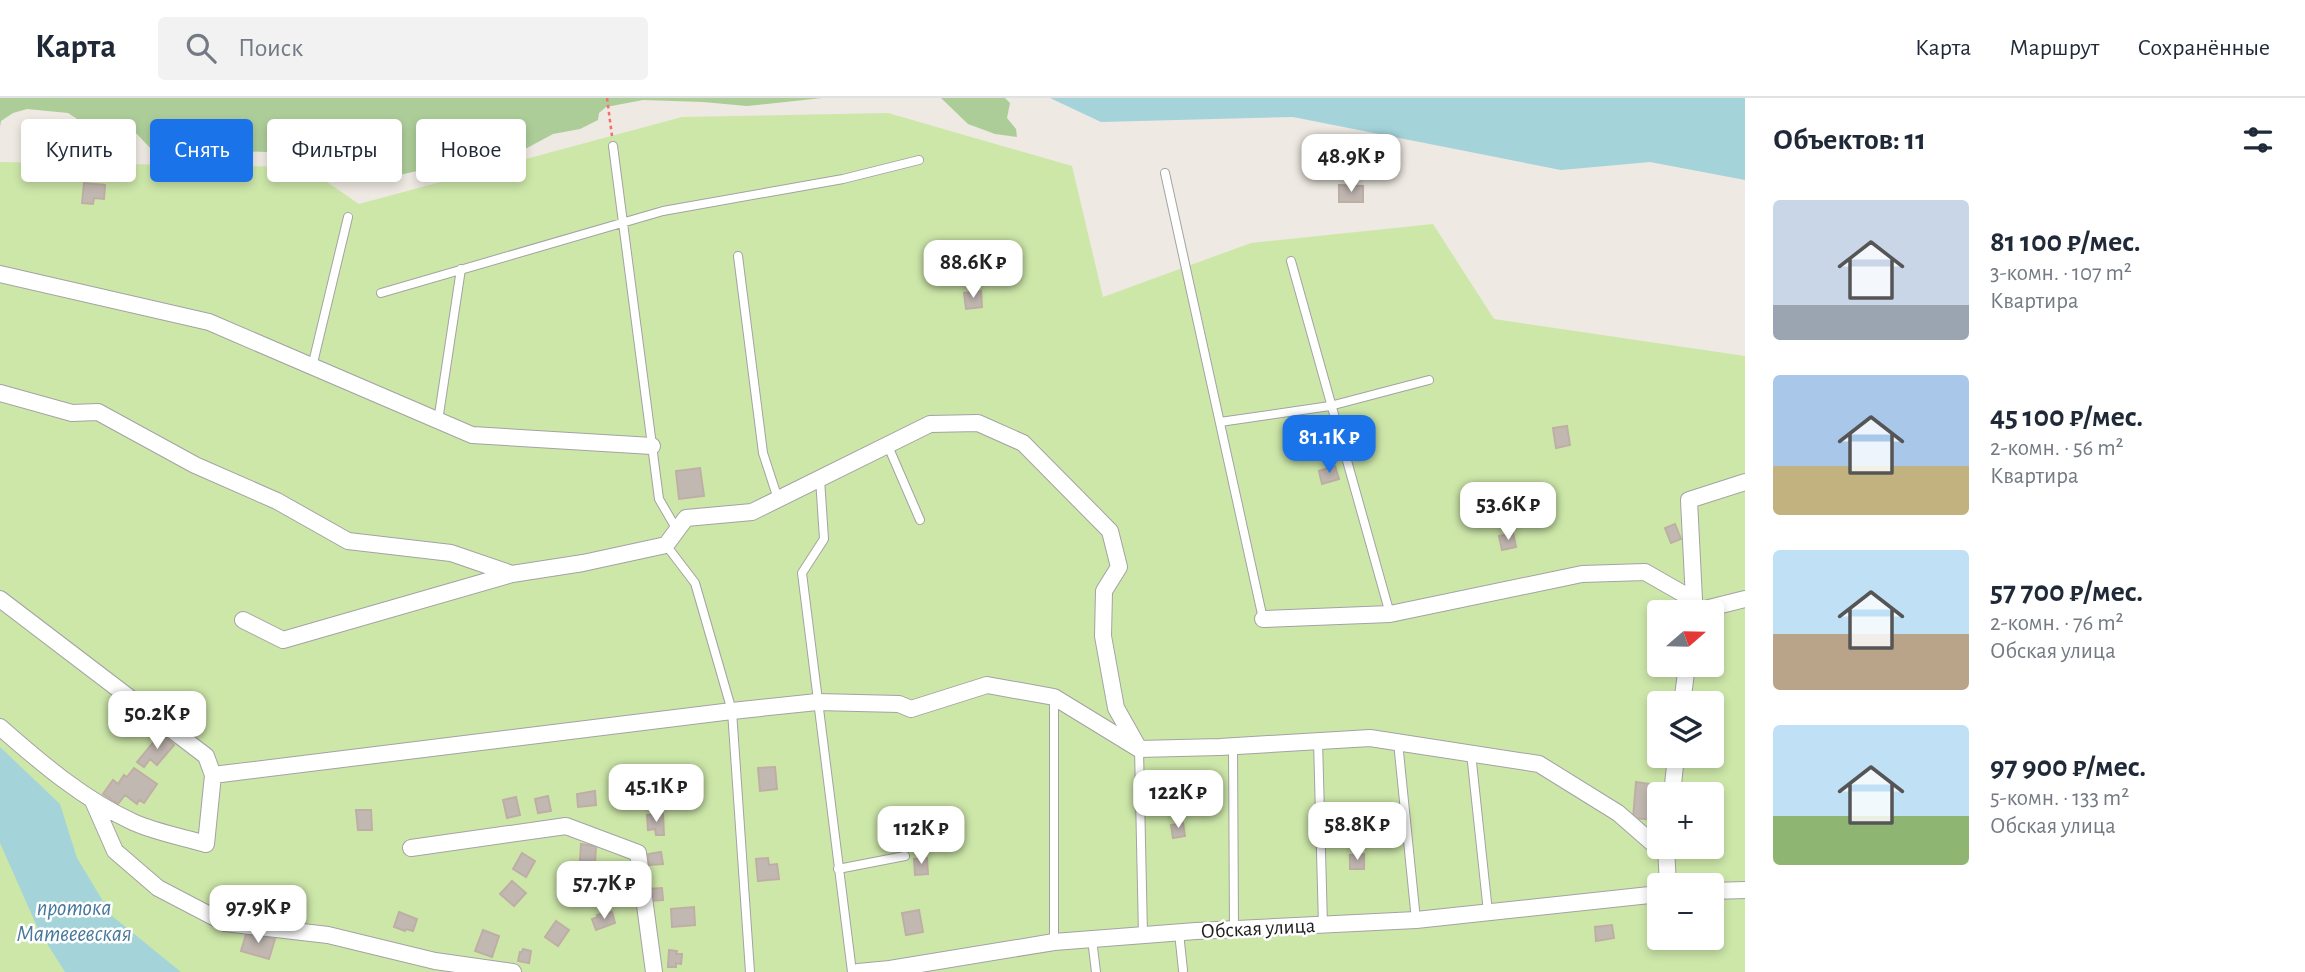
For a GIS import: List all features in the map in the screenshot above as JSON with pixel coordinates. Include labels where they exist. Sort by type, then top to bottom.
[{"type":"street","points":[[0,274],[209,322],[472,435],[652,446]]},
{"type":"street","points":[[0,393],[72,413],[98,412],[195,465],[277,501],[348,541],[451,553],[512,574]]},
{"type":"street","points":[[243,620],[283,640],[512,574],[583,563],[666,545],[686,518],[752,512],[930,424],[978,423],[1023,443],[1111,531],[1119,568],[1104,590],[1103,636],[1116,708],[1139,750]]},
{"type":"street","points":[[1693,600],[1689,500],[1745,482]]},
{"type":"street","points":[[1263,619],[1390,614],[1582,574],[1645,572],[1682,600]]},
{"type":"street","points":[[0,599],[206,756],[213,775],[206,844],[135,823],[93,801],[43,765],[0,727]]},
{"type":"street","points":[[1724,603],[1745,599]]},
{"type":"street","points":[[213,775],[817,702],[899,704],[911,709],[987,685],[1054,697],[1139,750],[1370,738],[1539,764],[1618,813],[1647,836]]},
{"type":"street","points":[[93,801],[115,851],[158,888],[225,923],[328,935],[435,961],[513,972]]},
{"type":"street","points":[[411,848],[566,827],[638,853],[654,972]]},
{"type":"street","points":[[1724,891],[1745,890]]},
{"type":"street","name":"Обская улица","points":[[858,972],[1054,942],[1416,920],[1647,895]]},
{"type":"lane","points":[[613,146],[659,499],[677,530]]},
{"type":"lane","points":[[381,293],[663,211],[843,179],[919,160]]},
{"type":"lane","points":[[1165,173],[1263,619]]},
{"type":"lane","points":[[312,367],[348,217]]},
{"type":"lane","points":[[737,256],[763,453],[778,499]]},
{"type":"lane","points":[[1291,261],[1390,614]]},
{"type":"lane","points":[[438,421],[461,269]]},
{"type":"lane","points":[[1220,422],[1330,406],[1429,380]]},
{"type":"lane","points":[[888,446],[920,520]]},
{"type":"lane","points":[[820,479],[824,539],[802,573],[852,972]]},
{"type":"lane","points":[[666,545],[695,583],[732,711],[750,972]]},
{"type":"lane","points":[[1054,697],[1054,942]]},
{"type":"lane","points":[[1318,741],[1323,925]]},
{"type":"lane","points":[[1398,742],[1416,920]]},
{"type":"lane","points":[[1233,746],[1234,929]]},
{"type":"lane","points":[[1139,750],[1143,935]]},
{"type":"lane","points":[[1471,753],[1488,912]]},
{"type":"lane","points":[[838,869],[905,856]]},
{"type":"lane","points":[[1179,933],[1183,970]]},
{"type":"lane","points":[[1093,939],[1096,972]]},
{"type":"path","points":[[607,98],[613,146]]},
{"type":"green space","points":[[0,98],[822,98],[747,106],[643,100],[606,107],[599,113],[598,120],[580,129],[553,134],[526,148],[526,119],[416,119],[416,171],[402,174],[402,119],[267,119],[267,152],[253,152],[253,119],[150,119],[150,148],[136,133],[136,119],[77,119],[68,113],[27,109],[13,113],[1,121],[0,127]]},
{"type":"green space","points":[[941,98],[1005,98],[1010,103],[1007,118],[1016,129],[1017,137],[995,134],[968,124]]},
{"type":"green space","points":[[888,113],[1072,166],[1103,297],[1251,243],[1433,224],[1494,319],[1745,356],[1745,972],[0,972],[0,162],[21,162],[21,182],[136,182],[136,164],[150,164],[150,182],[253,182],[253,166],[267,166],[267,182],[327,182],[359,204],[441,182],[526,182],[526,159],[682,117]]},
{"type":"water","points":[[1050,98],[1745,98],[1745,180],[1650,162],[1561,170],[1293,117],[1101,122]]},
{"type":"water","name":"протока Матвеевская","points":[[0,747],[60,804],[77,858],[112,916],[181,972],[65,972],[39,931],[0,843]]},
{"type":"building","points":[[84,183],[105,185],[104,199],[94,198],[93,204],[82,203]]},
{"type":"building","points":[[1339,185],[1363,186],[1363,202],[1339,202]]},
{"type":"building","points":[[981,291],[982,307],[966,309],[964,293]]},
{"type":"building","points":[[1567,426],[1570,445],[1556,448],[1553,428]]},
{"type":"building","points":[[1335,466],[1339,479],[1322,484],[1319,471]]},
{"type":"building","points":[[700,468],[704,496],[679,499],[676,471]]},
{"type":"building","points":[[1675,524],[1681,539],[1671,543],[1665,528]]},
{"type":"building","points":[[1513,533],[1516,547],[1502,550],[1499,536]]},
{"type":"building","points":[[161,733],[174,745],[157,765],[150,759],[144,767],[137,762]]},
{"type":"building","points":[[775,767],[777,789],[760,791],[758,768]]},
{"type":"building","points":[[134,768],[157,784],[144,803],[139,800],[137,804],[125,795],[118,804],[103,794],[113,780],[118,784],[124,775],[127,777]]},
{"type":"building","points":[[1636,782],[1647,784],[1647,819],[1633,818]]},
{"type":"building","points":[[595,791],[596,805],[578,807],[577,794]]},
{"type":"building","points":[[548,796],[551,811],[538,813],[535,799]]},
{"type":"building","points":[[516,797],[520,815],[507,818],[503,800]]},
{"type":"building","points":[[356,810],[371,810],[372,830],[358,830]]},
{"type":"building","points":[[663,814],[664,835],[656,835],[655,829],[648,830],[647,815]]},
{"type":"building","points":[[1183,823],[1185,836],[1173,838],[1171,825]]},
{"type":"building","points":[[581,844],[596,846],[595,862],[580,861]]},
{"type":"building","points":[[661,852],[663,864],[649,865],[648,854]]},
{"type":"building","points":[[522,853],[535,861],[526,877],[513,869]]},
{"type":"building","points":[[1364,854],[1364,869],[1350,869],[1350,855]]},
{"type":"building","points":[[768,858],[769,865],[777,864],[779,879],[758,881],[756,859]]},
{"type":"building","points":[[927,858],[928,874],[915,875],[914,859]]},
{"type":"building","points":[[512,881],[526,893],[514,906],[500,894]]},
{"type":"building","points":[[585,881],[586,894],[573,895],[572,882]]},
{"type":"building","points":[[662,888],[663,900],[648,901],[647,889]]},
{"type":"building","points":[[694,907],[695,925],[672,927],[671,909]]},
{"type":"building","points":[[919,910],[923,932],[906,935],[902,913]]},
{"type":"building","points":[[399,912],[417,919],[413,931],[394,927]]},
{"type":"building","points":[[612,912],[615,923],[596,930],[592,919],[598,917],[597,915]]},
{"type":"building","points":[[556,921],[569,930],[558,946],[545,937]]},
{"type":"building","points":[[1612,925],[1614,938],[1596,941],[1595,927]]},
{"type":"building","points":[[483,930],[499,936],[492,957],[475,951]]},
{"type":"building","points":[[247,931],[275,939],[269,959],[241,951]]},
{"type":"building","points":[[523,949],[531,951],[529,963],[518,961]]},
{"type":"building","points":[[669,950],[682,954],[681,964],[668,967]]}]
